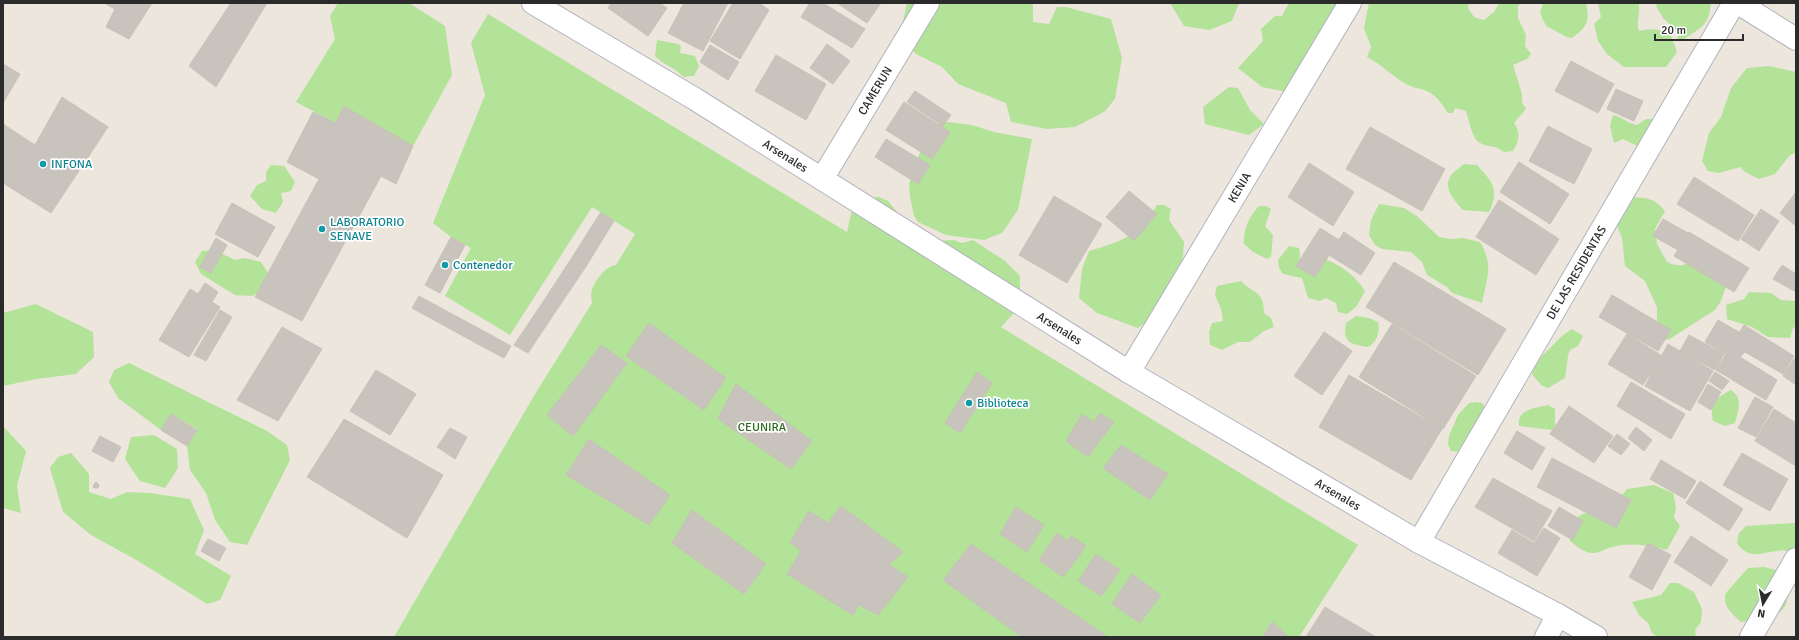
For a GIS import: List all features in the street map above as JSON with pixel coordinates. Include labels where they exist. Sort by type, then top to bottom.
[{"type":"street","name":"Arsenales","points":[[533,3],[695,99],[1129,372],[1419,542],[1558,615],[1596,637]]},
{"type":"street","name":"CAMERUN","points":[[822,178],[928,3]]},
{"type":"street","name":"KENIA","points":[[1129,372],[1350,3]]},
{"type":"street","name":"DE LAS RESIDENTAS","points":[[1419,542],[1734,3]]},
{"type":"street","points":[[1738,3],[1796,39]]},
{"type":"street","points":[[1751,637],[1796,559]]},
{"type":"street","points":[[1546,637],[1558,615]]},
{"type":"green space","points":[[338,3],[409,3],[445,26],[452,75],[413,146],[344,106],[336,123],[296,102],[335,39],[330,16]]},
{"type":"green space","points":[[907,3],[1033,3],[1033,22],[1049,24],[1057,7],[1066,7],[1111,19],[1122,58],[1115,99],[1104,112],[1075,127],[1047,129],[1011,122],[1006,103],[958,84],[942,67],[916,54],[900,35]]},
{"type":"green space","points":[[1170,3],[1239,3],[1232,21],[1209,30],[1184,26]]},
{"type":"green space","points":[[1289,3],[1341,3],[1287,92],[1262,87],[1238,68],[1263,41],[1261,29],[1275,16],[1282,16]]},
{"type":"green space","points":[[1369,3],[1469,3],[1468,8],[1474,17],[1484,20],[1494,12],[1499,3],[1521,3],[1518,6],[1518,18],[1526,35],[1525,46],[1531,54],[1527,59],[1513,65],[1522,94],[1522,102],[1526,109],[1514,123],[1518,130],[1518,137],[1517,144],[1513,151],[1504,152],[1495,147],[1480,143],[1475,138],[1466,111],[1455,108],[1453,113],[1448,113],[1434,95],[1408,85],[1367,57],[1371,47],[1364,28]]},
{"type":"green space","points":[[1543,3],[1586,3],[1588,15],[1584,27],[1572,38],[1546,26],[1540,13]]},
{"type":"green space","points":[[1598,3],[1638,3],[1639,31],[1663,31],[1671,35],[1677,52],[1666,67],[1624,67],[1607,54],[1598,41],[1594,24],[1601,17]]},
{"type":"green space","points":[[1658,3],[1711,3],[1708,17],[1703,25],[1683,40],[1678,39],[1677,31],[1663,18],[1656,6]]},
{"type":"green space","name":"CEUNIRA","points":[[488,14],[847,232],[852,209],[868,198],[879,197],[888,201],[906,223],[929,241],[954,240],[962,243],[973,240],[1005,261],[1020,276],[1020,299],[1015,312],[1001,327],[1358,545],[1299,637],[394,637],[535,394],[592,303],[591,292],[593,286],[601,274],[608,268],[616,265],[635,234],[592,207],[510,335],[445,296],[471,248],[451,237],[433,223],[485,95],[471,43]]},
{"type":"green space","points":[[657,40],[678,44],[681,46],[680,53],[695,56],[699,66],[694,76],[683,77],[655,56]]},
{"type":"green space","points":[[1769,66],[1796,72],[1796,153],[1790,155],[1775,174],[1759,179],[1745,172],[1740,167],[1719,173],[1708,171],[1702,161],[1709,133],[1721,117],[1731,88],[1747,68]]},
{"type":"green space","points":[[1229,87],[1238,88],[1250,110],[1264,124],[1249,135],[1205,124],[1203,107]]},
{"type":"green space","points":[[1613,115],[1637,125],[1646,119],[1654,119],[1657,141],[1637,146],[1623,139],[1614,143],[1610,126]]},
{"type":"green space","points":[[948,122],[972,125],[994,132],[1032,139],[1018,210],[1002,233],[984,240],[946,235],[918,222],[914,216],[909,184],[915,165],[926,138],[935,125]]},
{"type":"green space","points":[[1464,164],[1477,165],[1487,176],[1493,186],[1494,198],[1489,212],[1463,210],[1451,195],[1448,186],[1450,177]]},
{"type":"green space","points":[[271,165],[284,166],[295,182],[291,191],[281,193],[283,202],[276,213],[262,209],[250,196],[257,185],[266,181],[266,172]]},
{"type":"green space","points":[[1629,197],[1649,199],[1661,206],[1665,211],[1655,229],[1657,244],[1667,262],[1675,265],[1684,265],[1694,258],[1726,287],[1720,303],[1715,310],[1668,340],[1657,333],[1657,307],[1645,281],[1625,266],[1622,238],[1616,223]]},
{"type":"green space","points":[[1379,204],[1404,208],[1418,217],[1439,237],[1451,239],[1463,238],[1480,242],[1487,258],[1488,265],[1482,303],[1452,293],[1447,287],[1427,275],[1422,262],[1411,252],[1382,249],[1375,245],[1369,235],[1371,220]]},
{"type":"green space","points":[[1157,205],[1164,205],[1171,209],[1169,220],[1184,242],[1183,256],[1178,281],[1151,319],[1138,328],[1097,313],[1079,298],[1082,269],[1089,251],[1129,236],[1144,224]]},
{"type":"green space","points":[[1259,206],[1266,206],[1271,209],[1265,226],[1273,235],[1271,257],[1267,259],[1253,252],[1244,244],[1247,224],[1252,214]]},
{"type":"green space","points":[[1289,246],[1299,248],[1301,267],[1307,272],[1313,274],[1324,259],[1337,264],[1352,276],[1365,291],[1356,307],[1347,314],[1338,312],[1336,303],[1326,298],[1320,301],[1308,298],[1302,278],[1283,274],[1279,268],[1278,260]]},
{"type":"green space","points":[[215,250],[235,260],[245,258],[261,262],[268,273],[266,288],[252,296],[235,295],[201,274],[195,262],[202,251]]},
{"type":"green space","points":[[1241,281],[1258,294],[1264,306],[1264,313],[1271,318],[1274,327],[1264,331],[1250,342],[1238,342],[1222,350],[1210,345],[1209,332],[1212,323],[1223,321],[1221,309],[1215,295],[1217,286]]},
{"type":"green space","points":[[1749,292],[1771,293],[1781,300],[1796,301],[1796,326],[1793,328],[1790,338],[1768,337],[1752,327],[1727,319],[1726,305],[1744,299]]},
{"type":"green space","points":[[36,304],[93,332],[94,357],[76,374],[36,379],[3,386],[3,313]]},
{"type":"green space","points":[[1356,316],[1369,318],[1378,322],[1379,330],[1377,337],[1368,347],[1357,345],[1349,341],[1345,335],[1346,323]]},
{"type":"green space","points":[[1572,329],[1583,336],[1578,346],[1570,350],[1565,378],[1548,388],[1541,385],[1532,374],[1533,365],[1562,336]]},
{"type":"green space","points":[[129,363],[267,431],[287,445],[290,460],[247,545],[230,542],[215,520],[206,493],[190,470],[187,446],[197,429],[171,414],[161,430],[118,398],[109,382],[114,370]]},
{"type":"green space","points":[[1731,390],[1738,397],[1739,405],[1735,423],[1725,426],[1713,421],[1712,410],[1718,398]]},
{"type":"green space","points":[[1469,403],[1482,403],[1485,407],[1483,418],[1461,452],[1451,451],[1448,444],[1449,436],[1458,415]]},
{"type":"green space","points":[[1548,405],[1555,409],[1555,426],[1552,430],[1519,426],[1521,416],[1528,410]]},
{"type":"green space","points":[[3,426],[26,451],[17,486],[21,513],[3,508]]},
{"type":"green space","points":[[154,435],[177,449],[178,468],[165,488],[140,481],[125,459],[131,437]]},
{"type":"green space","points":[[71,453],[89,474],[89,492],[111,499],[127,492],[150,493],[190,499],[204,530],[195,554],[231,576],[220,600],[207,604],[138,561],[91,535],[63,512],[50,468],[58,457]]},
{"type":"green space","points":[[1654,485],[1673,493],[1676,507],[1674,517],[1680,526],[1667,550],[1632,544],[1619,545],[1596,553],[1591,553],[1581,549],[1570,541],[1569,529],[1572,522],[1578,517],[1593,510],[1626,504],[1622,495],[1627,489]]},
{"type":"green space","points":[[1796,523],[1796,553],[1780,551],[1760,554],[1748,553],[1737,543],[1739,533],[1746,526]]},
{"type":"green space","points":[[1764,567],[1780,571],[1790,583],[1786,604],[1783,609],[1773,616],[1741,622],[1727,607],[1725,594],[1748,568]]},
{"type":"green space","points":[[1670,583],[1678,583],[1694,592],[1702,609],[1701,622],[1695,630],[1696,637],[1658,637],[1652,633],[1648,623],[1639,615],[1632,602],[1661,595]]},
{"type":"building","points":[[104,3],[152,3],[129,39],[106,27],[115,9]]},
{"type":"building","points":[[231,3],[267,3],[216,87],[189,66]]},
{"type":"building","points":[[611,3],[659,3],[667,8],[648,36],[608,8]]},
{"type":"building","points":[[684,3],[728,3],[703,51],[668,33]]},
{"type":"building","points":[[733,3],[759,3],[769,10],[740,59],[710,41]]},
{"type":"building","points":[[810,3],[823,3],[865,29],[852,48],[801,17]]},
{"type":"building","points":[[837,3],[881,3],[867,23]]},
{"type":"building","points":[[827,44],[850,61],[833,84],[810,68]]},
{"type":"building","points":[[710,45],[739,62],[728,80],[700,62]]},
{"type":"building","points":[[776,55],[826,84],[806,120],[755,91]]},
{"type":"building","points":[[1571,61],[1614,84],[1598,113],[1555,91]]},
{"type":"building","points":[[3,64],[20,74],[3,103]]},
{"type":"building","points":[[1616,89],[1643,101],[1634,121],[1607,109]]},
{"type":"building","points":[[915,91],[951,115],[943,126],[907,102]]},
{"type":"building","name":"INFONA","points":[[62,97],[108,127],[51,213],[3,183],[3,124],[35,145]]},
{"type":"building","points":[[904,102],[950,132],[932,159],[886,130]]},
{"type":"building","name":"LABORATORIO SENAVE","points":[[344,106],[413,146],[396,184],[381,176],[302,321],[255,297],[319,179],[287,162],[313,112],[336,123]]},
{"type":"building","points":[[1548,126],[1592,149],[1574,184],[1529,161]]},
{"type":"building","points":[[1370,127],[1445,169],[1422,211],[1346,169]]},
{"type":"building","points":[[886,139],[930,165],[918,184],[875,157]]},
{"type":"building","points":[[1519,162],[1569,194],[1550,224],[1500,192]]},
{"type":"building","points":[[1309,163],[1354,192],[1333,226],[1288,197]]},
{"type":"building","points":[[1694,177],[1754,215],[1738,241],[1677,204]]},
{"type":"building","points":[[1129,191],[1157,214],[1134,241],[1106,217]]},
{"type":"building","points":[[1796,192],[1796,226],[1780,213]]},
{"type":"building","points":[[1054,196],[1102,224],[1067,283],[1019,255]]},
{"type":"building","points":[[1499,200],[1559,239],[1536,275],[1476,237]]},
{"type":"building","points":[[232,203],[275,227],[258,257],[215,234]]},
{"type":"building","points":[[1761,209],[1779,221],[1759,251],[1741,239]]},
{"type":"building","points":[[601,212],[614,221],[585,268],[571,259]]},
{"type":"building","points":[[1663,219],[1688,233],[1678,250],[1653,236]]},
{"type":"building","points":[[1320,228],[1339,240],[1315,277],[1296,266]]},
{"type":"building","points":[[1344,232],[1375,253],[1361,275],[1329,255]]},
{"type":"building","points":[[1689,232],[1749,268],[1734,292],[1674,256]]},
{"type":"building","name":"Contenedor","points":[[451,237],[465,245],[440,293],[425,285]]},
{"type":"building","points":[[216,238],[227,245],[211,273],[200,267]]},
{"type":"building","points":[[571,259],[585,268],[556,311],[543,302]]},
{"type":"building","points":[[1394,262],[1506,329],[1478,375],[1366,307]]},
{"type":"building","points":[[1782,265],[1796,274],[1796,292],[1773,279]]},
{"type":"building","points":[[205,283],[218,292],[212,302],[220,307],[189,357],[159,340],[190,289],[198,294]]},
{"type":"building","points":[[1612,295],[1671,330],[1658,351],[1599,317]]},
{"type":"building","points":[[419,296],[450,313],[443,325],[412,308]]},
{"type":"building","points":[[543,302],[556,311],[528,353],[514,345]]},
{"type":"building","points":[[220,310],[232,317],[206,361],[194,355]]},
{"type":"building","points":[[450,313],[480,329],[474,342],[443,325]]},
{"type":"building","points":[[1718,320],[1739,332],[1726,354],[1705,342]]},
{"type":"building","points":[[649,323],[726,378],[704,410],[626,356]]},
{"type":"building","points":[[1392,324],[1476,376],[1443,429],[1359,377]]},
{"type":"building","points":[[1744,325],[1794,356],[1783,374],[1745,352],[1740,357],[1777,380],[1766,400],[1716,370]]},
{"type":"building","points":[[282,327],[322,349],[278,421],[237,400]]},
{"type":"building","points":[[480,329],[511,346],[504,358],[474,342]]},
{"type":"building","points":[[1324,332],[1352,351],[1322,395],[1294,376]]},
{"type":"building","points":[[1627,334],[1662,356],[1643,385],[1608,364]]},
{"type":"building","points":[[1689,335],[1724,354],[1715,370],[1680,351]]},
{"type":"building","points":[[1668,344],[1713,371],[1690,411],[1645,386]]},
{"type":"building","points":[[601,345],[627,363],[573,436],[547,415]]},
{"type":"building","points":[[1794,359],[1796,360],[1796,385],[1783,376]]},
{"type":"building","points":[[376,370],[416,394],[390,435],[350,411]]},
{"type":"building","name":"Biblioteca","points":[[977,372],[992,383],[960,433],[945,423]]},
{"type":"building","points":[[1715,372],[1729,381],[1722,390],[1709,381]]},
{"type":"building","points":[[1349,375],[1442,429],[1411,480],[1319,427]]},
{"type":"building","points":[[1631,382],[1685,414],[1671,439],[1617,406]]},
{"type":"building","points":[[736,384],[812,441],[791,469],[718,419]]},
{"type":"building","points":[[1708,384],[1721,392],[1711,410],[1698,402]]},
{"type":"building","points":[[1755,397],[1773,407],[1756,437],[1738,428]]},
{"type":"building","points":[[1569,406],[1613,436],[1594,463],[1550,434]]},
{"type":"building","points":[[1774,409],[1796,423],[1796,466],[1755,441]]},
{"type":"building","points":[[1100,413],[1114,422],[1088,457],[1066,441],[1082,414],[1094,422]]},
{"type":"building","points":[[171,414],[197,430],[187,446],[161,430]]},
{"type":"building","points":[[344,419],[443,475],[407,538],[307,477]]},
{"type":"building","points":[[1636,427],[1652,440],[1644,451],[1628,438]]},
{"type":"building","points":[[450,428],[467,437],[455,459],[437,447]]},
{"type":"building","points":[[1517,431],[1545,448],[1532,470],[1504,453]]},
{"type":"building","points":[[1617,434],[1630,444],[1621,455],[1608,446]]},
{"type":"building","points":[[100,436],[121,447],[113,462],[92,451]]},
{"type":"building","points":[[589,439],[670,495],[649,525],[566,475]]},
{"type":"building","points":[[1121,445],[1168,474],[1150,500],[1103,468]]},
{"type":"building","points":[[1742,453],[1788,479],[1770,511],[1723,485]]},
{"type":"building","points":[[1552,458],[1631,500],[1616,528],[1537,487]]},
{"type":"building","points":[[1661,460],[1696,481],[1685,499],[1650,479]]},
{"type":"building","points":[[1493,478],[1552,511],[1534,541],[1475,507]]},
{"type":"building","points":[[1700,481],[1743,509],[1729,531],[1686,503]]},
{"type":"building","points":[[96,482],[99,485],[98,488],[94,488],[93,486]]},
{"type":"building","points":[[841,506],[903,552],[889,565],[908,577],[878,615],[859,605],[853,615],[787,574],[801,551],[790,542],[809,511],[828,523]]},
{"type":"building","points":[[1016,507],[1044,525],[1027,552],[1000,534]]},
{"type":"building","points":[[1559,507],[1583,521],[1573,540],[1548,526]]},
{"type":"building","points":[[692,510],[766,564],[744,594],[672,543]]},
{"type":"building","points":[[1544,528],[1560,538],[1537,576],[1498,553],[1512,530],[1534,543]]},
{"type":"building","points":[[1057,533],[1068,541],[1071,536],[1086,546],[1063,577],[1039,560]]},
{"type":"building","points":[[1691,536],[1728,560],[1711,586],[1674,562]]},
{"type":"building","points":[[208,539],[226,548],[219,561],[201,551]]},
{"type":"building","points":[[1648,543],[1671,555],[1652,590],[1629,577]]},
{"type":"building","points":[[971,544],[1108,637],[1022,637],[943,580]]},
{"type":"building","points":[[1096,554],[1120,570],[1101,596],[1078,581]]},
{"type":"building","points":[[1132,574],[1161,595],[1140,623],[1112,604]]},
{"type":"building","points":[[1325,607],[1376,637],[1306,637]]},
{"type":"building","points":[[1272,622],[1289,637],[1263,637]]},
{"type":"place","name":"INFONA","points":[[43,164]]},
{"type":"place","name":"LABORATORIO SENAVE","points":[[322,229]]},
{"type":"place","name":"Contenedor","points":[[445,265]]},
{"type":"place","name":"Biblioteca","points":[[969,403]]}]
